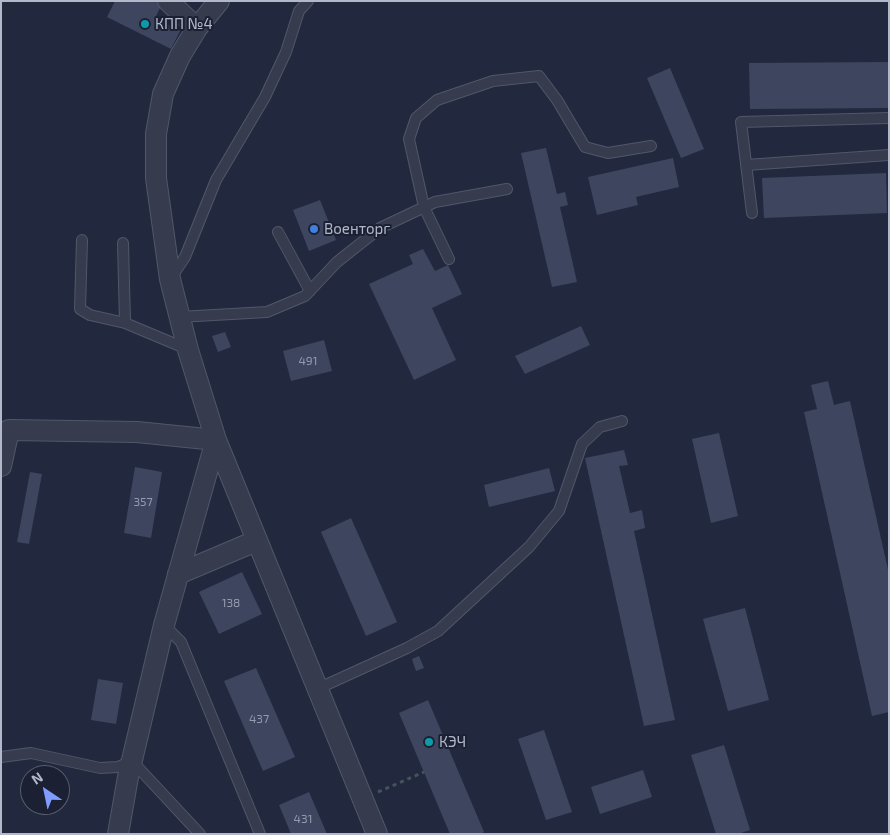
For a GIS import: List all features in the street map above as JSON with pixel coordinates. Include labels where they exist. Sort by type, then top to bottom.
[{"type":"street","points":[[168,1],[197,28]]},
{"type":"street","points":[[219,1],[197,28],[169,75],[163,94],[156,134],[156,178],[170,279],[188,350],[216,440],[377,834]]},
{"type":"street","points":[[1,466],[5,430],[137,432],[216,440]]},
{"type":"street","points":[[118,834],[132,761],[164,625],[216,440]]},
{"type":"street","points":[[178,574],[256,541]]},
{"type":"lane","points":[[170,279],[185,256],[216,180],[265,97],[286,52],[299,11],[308,1]]},
{"type":"lane","points":[[449,259],[424,207],[409,139],[416,118],[437,100],[493,81],[539,76],[557,100],[585,147],[608,153],[651,146]]},
{"type":"lane","points":[[752,213],[741,122],[889,118]]},
{"type":"lane","points":[[746,165],[889,155]]},
{"type":"lane","points":[[179,317],[267,312],[305,296],[337,262],[380,228],[435,202],[507,189]]},
{"type":"lane","points":[[278,232],[310,291]]},
{"type":"lane","points":[[82,240],[80,309],[90,315],[125,323],[188,350]]},
{"type":"lane","points":[[123,243],[125,323]]},
{"type":"lane","points":[[317,689],[407,648],[438,631],[528,547],[559,511],[582,444],[600,427],[622,421]]},
{"type":"lane","points":[[164,625],[181,642],[260,834]]},
{"type":"lane","points":[[1,757],[31,753],[100,768],[118,767],[132,761],[200,834]]},
{"type":"path","points":[[362,799],[424,772]]},
{"type":"building","name":"КПП №4","points":[[115,1],[157,1],[162,4],[155,18],[180,31],[171,49],[107,17]]},
{"type":"building","points":[[889,62],[889,108],[750,109],[749,63]]},
{"type":"building","points":[[670,68],[704,149],[681,158],[647,78]]},
{"type":"building","points":[[546,148],[557,194],[565,192],[568,205],[560,207],[577,282],[552,287],[521,153]]},
{"type":"building","points":[[673,158],[679,187],[636,197],[638,205],[597,215],[588,177]]},
{"type":"building","points":[[886,173],[887,213],[764,218],[762,178]]},
{"type":"building","points":[[320,200],[336,240],[309,251],[293,210]]},
{"type":"building","points":[[423,249],[435,271],[448,265],[462,294],[432,308],[456,360],[414,380],[369,284],[413,264],[409,255]]},
{"type":"building","points":[[581,326],[590,345],[525,374],[515,356]]},
{"type":"building","points":[[225,332],[231,347],[218,352],[212,336]]},
{"type":"building","points":[[324,340],[332,371],[291,381],[283,351]]},
{"type":"building","points":[[828,381],[834,405],[850,401],[889,574],[889,712],[872,716],[804,412],[817,409],[811,385]]},
{"type":"building","points":[[719,433],[738,516],[711,523],[692,439]]},
{"type":"building","points":[[624,450],[628,465],[619,466],[630,513],[642,510],[645,528],[634,531],[675,720],[644,726],[585,458]]},
{"type":"building","points":[[135,467],[162,472],[151,538],[124,533]]},
{"type":"building","points":[[549,468],[555,491],[489,507],[484,485]]},
{"type":"building","points":[[30,472],[42,474],[29,544],[17,542]]},
{"type":"building","points":[[351,518],[397,622],[366,636],[321,532]]},
{"type":"building","points":[[242,572],[262,614],[219,634],[199,592]]},
{"type":"building","points":[[745,608],[769,700],[728,711],[703,619]]},
{"type":"building","points":[[419,656],[424,668],[416,671],[412,659]]},
{"type":"building","points":[[256,668],[295,757],[263,771],[224,681]]},
{"type":"building","points":[[98,679],[123,683],[116,724],[91,720]]},
{"type":"building","name":"КЭЧ","points":[[428,700],[484,832],[481,834],[450,834],[399,713]]},
{"type":"building","points":[[544,730],[572,812],[546,820],[518,739]]},
{"type":"building","points":[[724,745],[750,830],[738,834],[716,834],[691,755]]},
{"type":"building","points":[[643,770],[652,797],[600,814],[591,787]]},
{"type":"building","points":[[309,792],[327,834],[291,834],[279,805]]},
{"type":"place","name":"КПП №4","points":[[145,24]]},
{"type":"place","name":"Военторг","points":[[314,229]]},
{"type":"place","name":"КЭЧ","points":[[429,742]]}]
